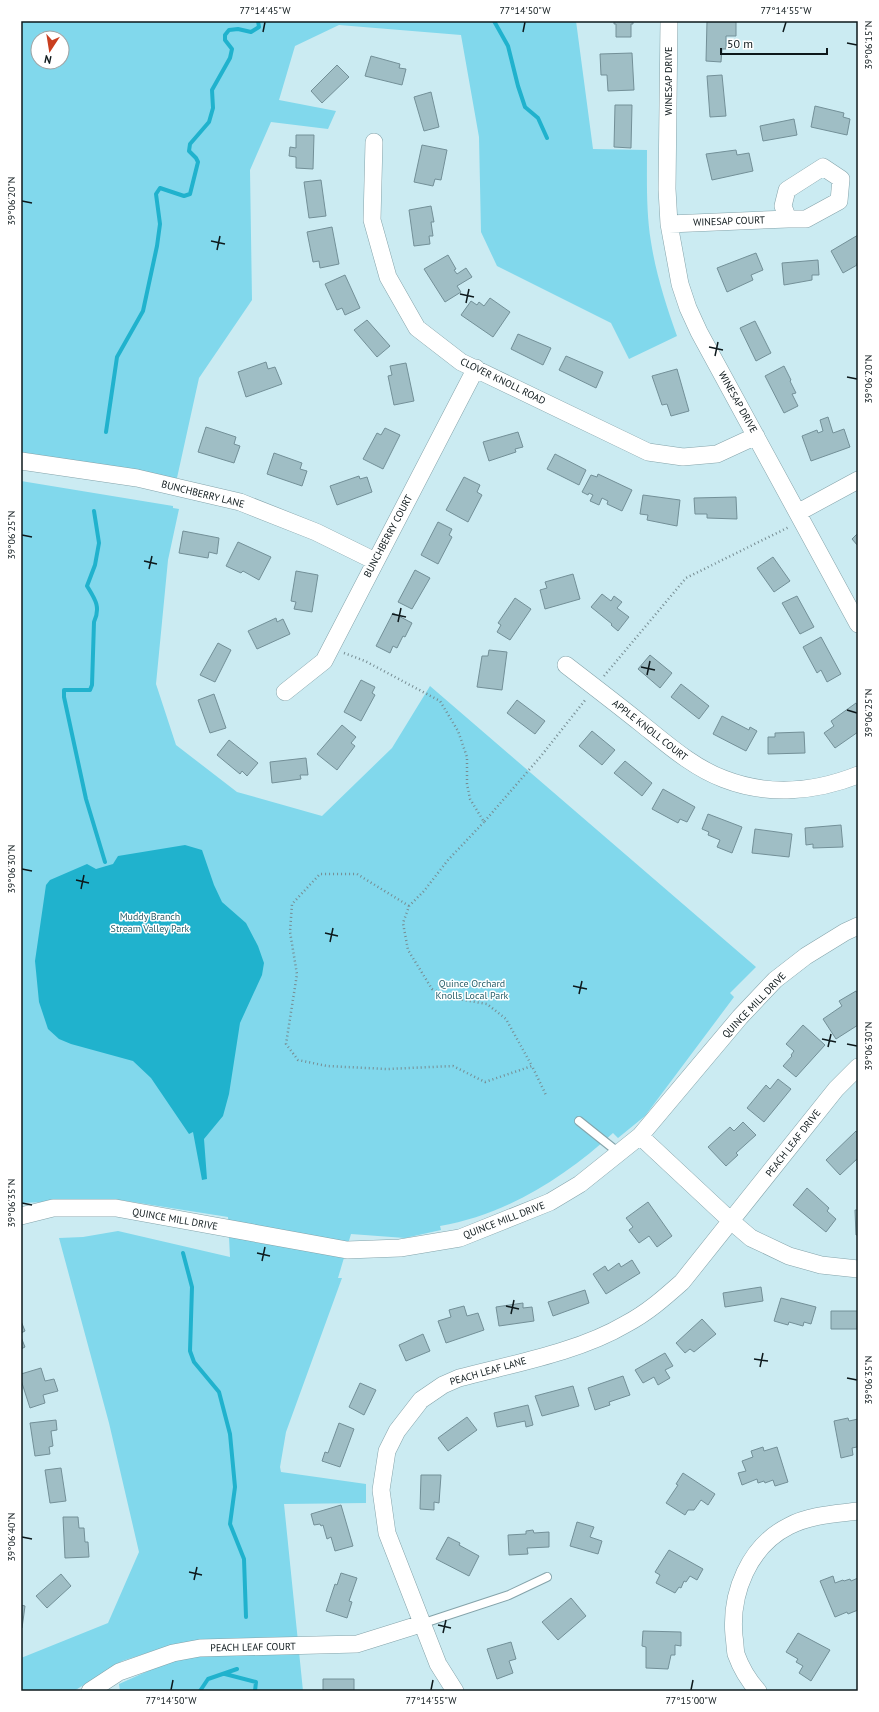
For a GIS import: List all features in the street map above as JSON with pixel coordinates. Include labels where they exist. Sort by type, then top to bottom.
[{"type":"street","name":"WINESAP DRIVE","points":[[669,21],[667,189],[669,224],[680,284],[688,308],[699,332],[858,624]]},
{"type":"street","name":"CLOVER KNOLL ROAD","points":[[374,142],[372,220],[388,277],[417,328],[461,362],[648,452],[683,456],[717,454],[756,436]]},
{"type":"street","name":"WINESAP COURT","points":[[669,224],[788,219]]},
{"type":"street","name":"BUNCHBERRY COURT","points":[[285,692],[324,661],[476,368]]},
{"type":"street","name":"BUNCHBERRY LANE","points":[[21,462],[137,478],[240,502],[316,532],[375,562]]},
{"type":"street","points":[[798,512],[858,480]]},
{"type":"street","name":"APPLE KNOLL COURT","points":[[566,665],[677,752],[704,770],[724,779],[750,787],[773,790],[798,790],[838,783],[858,775]]},
{"type":"street","name":"QUINCE MILL DRIVE","points":[[21,1216],[53,1208],[116,1208],[347,1250],[400,1248],[460,1238],[550,1202],[580,1184],[640,1136],[740,1017],[775,980],[806,956],[845,932],[858,926]]},
{"type":"street","name":"PEACH LEAF DRIVE","points":[[731,1221],[836,1089],[858,1067]]},
{"type":"street","points":[[640,1136],[731,1221],[752,1238],[789,1256],[821,1265],[858,1269]]},
{"type":"street","name":"PEACH LEAF LANE","points":[[455,1691],[438,1664],[421,1624],[387,1533],[381,1490],[387,1451],[397,1431],[421,1400],[443,1385],[459,1378],[569,1348],[601,1337],[626,1325],[651,1309],[682,1282],[731,1221]]},
{"type":"street","points":[[758,1691],[750,1681],[736,1654],[733,1621],[737,1590],[751,1561],[768,1540],[790,1525],[819,1516],[858,1511]]},
{"type":"street","name":"PEACH LEAF COURT","points":[[90,1691],[119,1672],[173,1653],[200,1648],[357,1644],[421,1624]]},
{"type":"lane","points":[[579,1121],[618,1153]]},
{"type":"lane","points":[[421,1624],[509,1595],[547,1577]]},
{"type":"path","points":[[484,822],[448,860],[424,891],[409,906],[402,923],[408,950],[432,989],[452,998],[487,1004],[506,1019],[546,1095]]},
{"type":"path","points":[[409,906],[357,874],[320,874],[292,904],[290,932],[297,974],[286,1044],[298,1060],[327,1066],[387,1069],[453,1066],[485,1082],[532,1066]]},
{"type":"green space","points":[[21,21],[576,21],[593,149],[647,150],[649,230],[662,289],[677,336],[629,359],[611,323],[497,266],[481,232],[479,137],[461,35],[339,25],[295,46],[279,100],[336,111],[328,129],[271,122],[250,170],[252,300],[199,378],[175,487],[21,461]]},
{"type":"green space","points":[[21,481],[173,506],[173,508],[179,509],[168,560],[156,684],[176,745],[237,792],[322,816],[392,748],[430,686],[756,967],[730,993],[734,997],[645,1116],[618,1138],[613,1133],[575,1165],[533,1192],[488,1213],[464,1221],[440,1226],[441,1230],[405,1238],[351,1234],[338,1278],[342,1278],[286,1432],[280,1467],[281,1472],[366,1484],[366,1503],[284,1504],[303,1691],[120,1691],[119,1684],[167,1664],[172,1645],[122,1661],[74,1691],[21,1691],[21,1658],[108,1623],[139,1552],[109,1423],[59,1238],[83,1237],[118,1231],[230,1257],[228,1217],[114,1199],[21,1203]]},
{"type":"shaded area","points":[[185,845],[202,850],[214,885],[222,902],[246,923],[258,946],[264,963],[262,975],[240,1023],[229,1094],[223,1116],[204,1139],[207,1179],[202,1180],[193,1132],[189,1134],[151,1078],[133,1061],[71,1044],[59,1039],[48,1029],[39,1002],[35,961],[46,885],[50,880],[87,864],[96,869],[113,864],[118,856]]},
{"type":"building","points":[[614,21],[633,21],[633,24],[631,24],[631,37],[616,37],[616,24],[614,24]]},
{"type":"building","points":[[707,21],[736,21],[736,36],[726,36],[726,49],[722,49],[721,62],[706,61]]},
{"type":"building","points":[[632,53],[634,90],[608,91],[607,75],[601,75],[600,54]]},
{"type":"building","points":[[371,56],[400,64],[399,68],[406,69],[402,85],[365,76]]},
{"type":"building","points":[[337,65],[349,77],[322,103],[311,91]]},
{"type":"building","points":[[722,75],[726,116],[710,117],[707,76]]},
{"type":"building","points":[[431,92],[439,127],[424,131],[414,97]]},
{"type":"building","points":[[615,105],[632,105],[631,148],[614,147]]},
{"type":"building","points":[[815,106],[844,113],[843,117],[850,119],[847,135],[811,127]]},
{"type":"building","points":[[794,119],[797,135],[763,141],[760,126]]},
{"type":"building","points":[[296,135],[314,135],[313,169],[296,168],[296,157],[289,156],[290,147],[296,148]]},
{"type":"building","points":[[422,145],[447,150],[441,180],[435,179],[433,186],[414,182]]},
{"type":"building","points":[[736,150],[737,155],[749,153],[753,171],[712,180],[706,154]]},
{"type":"building","points":[[321,180],[326,216],[309,218],[304,182]]},
{"type":"building","points":[[431,206],[434,222],[431,222],[433,236],[429,236],[430,244],[414,246],[409,210]]},
{"type":"building","points":[[332,227],[339,264],[320,268],[319,261],[313,262],[307,232]]},
{"type":"building","points":[[858,235],[858,263],[843,273],[831,251]]},
{"type":"building","points":[[756,253],[763,270],[751,275],[753,280],[727,292],[717,268]]},
{"type":"building","points":[[448,255],[456,269],[454,270],[457,274],[466,268],[472,277],[457,286],[461,292],[445,302],[424,269]]},
{"type":"building","points":[[818,260],[819,275],[812,275],[812,280],[784,285],[782,263]]},
{"type":"building","points":[[345,275],[360,308],[345,315],[342,308],[337,310],[325,284]]},
{"type":"building","points":[[490,298],[510,312],[493,337],[461,315],[471,301],[477,305],[479,302],[484,306]]},
{"type":"building","points":[[367,320],[390,346],[377,357],[354,330]]},
{"type":"building","points":[[755,321],[771,353],[756,361],[740,328]]},
{"type":"building","points":[[518,334],[551,348],[543,365],[511,349]]},
{"type":"building","points":[[566,356],[603,372],[596,388],[559,370]]},
{"type":"building","points":[[266,362],[268,369],[275,367],[282,384],[246,397],[238,372]]},
{"type":"building","points":[[406,363],[414,401],[394,405],[388,376],[392,375],[390,366]]},
{"type":"building","points":[[784,366],[796,393],[792,394],[798,406],[784,413],[765,376]]},
{"type":"building","points":[[677,369],[689,411],[671,416],[667,404],[662,405],[652,376]]},
{"type":"building","points":[[828,417],[833,433],[844,429],[850,447],[811,461],[802,436],[817,430],[818,433],[823,431],[820,420]]},
{"type":"building","points":[[206,427],[236,437],[234,444],[240,446],[234,463],[198,452]]},
{"type":"building","points":[[385,428],[400,435],[383,469],[363,459],[377,433],[381,435]]},
{"type":"building","points":[[518,432],[523,447],[515,449],[516,452],[489,461],[483,442]]},
{"type":"building","points":[[274,453],[302,463],[300,469],[307,471],[302,486],[267,474]]},
{"type":"building","points":[[555,454],[586,470],[579,485],[547,469]]},
{"type":"building","points":[[598,474],[632,490],[622,511],[607,504],[608,501],[602,498],[599,505],[590,501],[593,495],[589,493],[588,495],[582,492],[591,475],[597,477]]},
{"type":"building","points":[[359,476],[360,479],[367,477],[372,492],[337,505],[330,486]]},
{"type":"building","points":[[464,477],[480,485],[477,492],[482,495],[468,522],[446,510]]},
{"type":"building","points":[[643,495],[680,500],[677,526],[647,520],[648,515],[640,514]]},
{"type":"building","points":[[736,497],[737,519],[707,518],[707,514],[695,514],[694,498]]},
{"type":"building","points":[[438,522],[452,529],[449,535],[452,537],[438,564],[421,555]]},
{"type":"building","points":[[183,531],[219,538],[217,554],[209,552],[208,558],[179,553]]},
{"type":"building","points":[[858,533],[858,546],[852,539]]},
{"type":"building","points":[[238,542],[271,557],[259,580],[243,571],[241,573],[226,566]]},
{"type":"building","points":[[773,557],[790,581],[774,592],[757,568]]},
{"type":"building","points":[[415,570],[430,578],[412,609],[398,602]]},
{"type":"building","points":[[296,571],[318,575],[312,612],[294,609],[296,602],[291,601]]},
{"type":"building","points":[[573,574],[580,599],[545,609],[540,590],[547,588],[545,582]]},
{"type":"building","points":[[602,594],[611,601],[614,596],[622,602],[617,608],[629,617],[618,631],[611,625],[612,624],[591,607]]},
{"type":"building","points":[[797,596],[814,627],[800,634],[782,603]]},
{"type":"building","points":[[515,598],[531,609],[510,640],[497,632],[501,625],[498,623]]},
{"type":"building","points":[[393,613],[412,623],[405,637],[403,636],[397,648],[393,646],[390,653],[376,646]]},
{"type":"building","points":[[276,618],[277,622],[283,619],[290,634],[257,649],[248,631]]},
{"type":"building","points":[[821,637],[841,674],[827,682],[821,670],[817,673],[803,647]]},
{"type":"building","points":[[218,643],[231,650],[215,682],[200,675]]},
{"type":"building","points":[[489,650],[507,652],[502,690],[477,687],[482,656],[488,656]]},
{"type":"building","points":[[650,655],[672,673],[660,688],[638,669]]},
{"type":"building","points":[[361,680],[375,687],[372,693],[375,695],[361,721],[344,712]]},
{"type":"building","points":[[681,684],[709,706],[699,719],[671,697]]},
{"type":"building","points":[[214,694],[226,728],[210,733],[198,700]]},
{"type":"building","points":[[517,700],[545,721],[535,734],[507,713]]},
{"type":"building","points":[[856,703],[858,707],[858,732],[835,748],[824,733],[834,726],[831,721]]},
{"type":"building","points":[[722,716],[749,730],[750,727],[757,731],[746,751],[713,734]]},
{"type":"building","points":[[342,725],[356,737],[351,743],[355,746],[337,770],[317,754]]},
{"type":"building","points":[[592,731],[615,750],[602,765],[579,746]]},
{"type":"building","points":[[804,732],[805,753],[768,754],[768,737],[775,737],[775,733]]},
{"type":"building","points":[[229,740],[258,763],[247,776],[242,771],[240,774],[217,755]]},
{"type":"building","points":[[306,758],[308,775],[300,775],[301,779],[272,783],[270,762]]},
{"type":"building","points":[[625,761],[652,783],[642,796],[614,773]]},
{"type":"building","points":[[663,789],[695,807],[687,822],[680,819],[678,823],[652,809]]},
{"type":"building","points":[[708,814],[742,827],[732,853],[717,847],[720,840],[708,835],[709,832],[702,829]]},
{"type":"building","points":[[841,825],[843,847],[813,848],[813,844],[806,845],[805,828]]},
{"type":"building","points":[[755,829],[792,834],[789,857],[752,853]]},
{"type":"building","points":[[856,991],[858,994],[858,1025],[836,1039],[823,1019],[842,1006],[839,1001]]},
{"type":"building","points":[[803,1025],[825,1045],[796,1077],[783,1066],[792,1056],[791,1055],[794,1051],[786,1044]]},
{"type":"building","points":[[778,1079],[791,1089],[764,1122],[747,1108],[766,1085],[770,1089]]},
{"type":"building","points":[[743,1122],[756,1135],[736,1153],[738,1155],[726,1166],[708,1147],[730,1127],[734,1131]]},
{"type":"building","points":[[856,1131],[858,1134],[858,1158],[840,1175],[826,1160]]},
{"type":"building","points":[[807,1188],[829,1208],[827,1211],[836,1219],[826,1232],[793,1205]]},
{"type":"building","points":[[648,1202],[672,1236],[657,1247],[649,1236],[639,1243],[629,1230],[633,1227],[626,1218]]},
{"type":"building","points":[[855,1210],[858,1210],[858,1235],[856,1235]]},
{"type":"building","points":[[632,1260],[640,1273],[606,1294],[593,1274],[605,1266],[608,1271],[619,1263],[621,1267]]},
{"type":"building","points":[[761,1287],[763,1301],[725,1307],[723,1293]]},
{"type":"building","points":[[585,1290],[589,1303],[553,1316],[548,1302]]},
{"type":"building","points":[[781,1298],[816,1307],[811,1324],[804,1322],[803,1326],[789,1322],[788,1325],[774,1321]]},
{"type":"building","points":[[523,1303],[523,1308],[532,1307],[534,1321],[499,1326],[496,1307]]},
{"type":"building","points":[[464,1306],[467,1316],[478,1313],[484,1330],[446,1343],[438,1321],[451,1317],[449,1310]]},
{"type":"building","points":[[831,1311],[858,1311],[857,1329],[831,1329]]},
{"type":"building","points":[[702,1319],[716,1334],[694,1352],[690,1349],[685,1353],[676,1343]]},
{"type":"building","points":[[21,1321],[25,1331],[21,1333]]},
{"type":"building","points":[[423,1334],[430,1351],[406,1361],[399,1345]]},
{"type":"building","points":[[21,1337],[25,1347],[21,1349]]},
{"type":"building","points":[[665,1353],[673,1366],[665,1370],[670,1378],[658,1385],[654,1377],[643,1383],[635,1370]]},
{"type":"building","points":[[41,1368],[45,1381],[54,1379],[58,1391],[43,1395],[45,1403],[30,1408],[21,1380],[21,1374]]},
{"type":"building","points":[[623,1376],[630,1395],[609,1402],[610,1405],[595,1410],[588,1388]]},
{"type":"building","points":[[360,1383],[376,1390],[364,1415],[349,1407]]},
{"type":"building","points":[[573,1386],[579,1406],[542,1416],[535,1396]]},
{"type":"building","points":[[528,1405],[533,1425],[526,1427],[525,1421],[497,1427],[494,1413]]},
{"type":"building","points":[[467,1417],[477,1430],[448,1451],[438,1438]]},
{"type":"building","points":[[848,1418],[849,1421],[858,1419],[858,1445],[857,1447],[852,1448],[853,1455],[841,1458],[834,1421]]},
{"type":"building","points":[[56,1420],[57,1430],[51,1431],[53,1446],[49,1447],[50,1454],[35,1456],[30,1423]]},
{"type":"building","points":[[339,1423],[354,1429],[340,1467],[322,1461],[325,1452],[328,1453]]},
{"type":"building","points":[[763,1447],[764,1451],[777,1447],[788,1482],[775,1486],[773,1480],[765,1483],[764,1481],[758,1483],[757,1479],[742,1485],[738,1473],[746,1471],[742,1461],[753,1457],[751,1451]]},
{"type":"building","points":[[61,1468],[66,1501],[50,1503],[45,1470]]},
{"type":"building","points":[[683,1473],[715,1494],[708,1505],[701,1500],[694,1510],[688,1510],[685,1515],[666,1503],[678,1485],[676,1484]]},
{"type":"building","points":[[421,1475],[441,1475],[439,1503],[434,1502],[434,1510],[420,1509]]},
{"type":"building","points":[[341,1505],[353,1546],[335,1551],[331,1537],[327,1539],[323,1525],[314,1525],[311,1514]]},
{"type":"building","points":[[63,1517],[78,1517],[79,1528],[84,1528],[85,1542],[88,1542],[89,1557],[65,1558]]},
{"type":"building","points":[[577,1522],[594,1527],[590,1537],[602,1541],[598,1554],[570,1546]]},
{"type":"building","points":[[533,1530],[534,1533],[549,1532],[549,1547],[527,1548],[528,1554],[509,1555],[508,1535],[526,1534],[526,1531]]},
{"type":"building","points":[[448,1537],[479,1556],[469,1576],[436,1559]]},
{"type":"building","points":[[669,1550],[703,1569],[697,1580],[690,1576],[675,1593],[656,1583],[660,1575],[655,1572]]},
{"type":"building","points":[[341,1573],[357,1578],[349,1601],[352,1602],[347,1618],[326,1611],[335,1584],[337,1585]]},
{"type":"building","points":[[61,1574],[71,1586],[47,1608],[36,1596]]},
{"type":"building","points":[[833,1576],[835,1583],[850,1579],[851,1581],[858,1578],[858,1610],[848,1614],[847,1612],[835,1617],[820,1581]]},
{"type":"building","points":[[571,1598],[586,1616],[558,1640],[542,1622]]},
{"type":"building","points":[[21,1605],[25,1606],[22,1628],[21,1628]]},
{"type":"building","points":[[643,1631],[681,1632],[681,1646],[675,1645],[675,1655],[671,1655],[668,1669],[646,1668],[646,1647],[642,1646]]},
{"type":"building","points":[[798,1633],[830,1650],[811,1681],[799,1673],[803,1666],[796,1662],[798,1659],[786,1652]]},
{"type":"building","points":[[511,1642],[516,1659],[509,1661],[513,1673],[497,1679],[487,1649]]},
{"type":"building","points":[[323,1679],[354,1679],[354,1691],[323,1691]]},
{"type":"waterway","points":[[106,432],[117,357],[143,311],[157,246],[160,224],[156,194],[160,188],[184,196],[190,194],[198,162],[189,151],[190,144],[209,122],[213,108],[212,90],[230,58],[232,49],[225,40],[225,35],[229,30],[238,29],[251,32],[259,27],[258,21]]},
{"type":"waterway","points":[[494,21],[508,46],[525,107],[538,118],[547,138]]},
{"type":"waterway","points":[[94,511],[99,543],[95,565],[87,586],[95,599],[97,607],[94,622],[92,685],[90,690],[64,690],[64,697],[86,799],[105,862]]},
{"type":"waterway","points":[[183,1253],[192,1287],[190,1351],[194,1362],[219,1392],[230,1434],[235,1487],[230,1524],[244,1559],[246,1617]]},
{"type":"waterway","points":[[200,1691],[208,1679],[237,1669]]},
{"type":"waterway","points":[[225,1674],[256,1682],[255,1691]]},
{"type":"park label","name":"Muddy Branch Stream Valley Park","points":[[150,922]]},
{"type":"park label","name":"Quince Orchard Knolls Local Park","points":[[472,988]]}]
